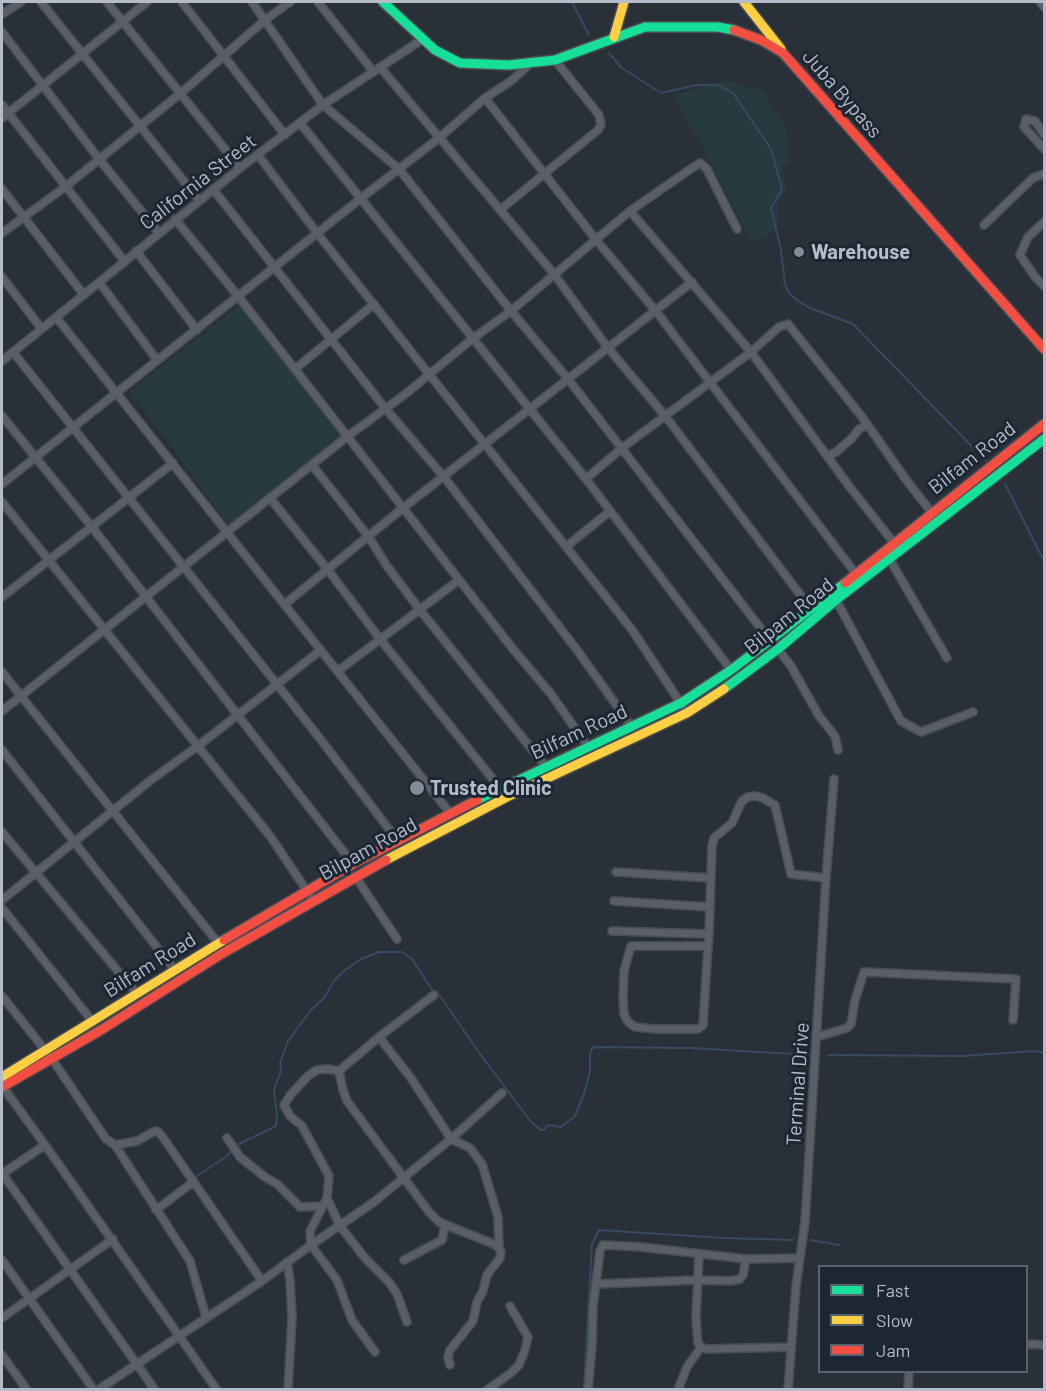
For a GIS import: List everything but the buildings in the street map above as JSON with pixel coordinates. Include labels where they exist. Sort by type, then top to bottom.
[{"type":"main road","name":"Juba Bypass","points":[[383,2],[435,50],[460,63],[508,65],[555,60],[645,27],[718,27],[739,31],[761,40],[783,52],[890,176],[1042,343]]},
{"type":"main road","points":[[614,37],[624,2]]},
{"type":"main road","points":[[744,2],[783,52]]},
{"type":"main road","name":"Bilfam Road","points":[[2,1084],[45,1051],[174,969],[353,864],[500,788],[681,703],[731,670],[811,609],[1044,424]]},
{"type":"main road","name":"Bilpam Road","points":[[2,1084],[52,1059],[223,952],[355,876],[467,817],[687,713],[778,649],[836,600],[1044,439]]},
{"type":"street","points":[[2,14],[21,2]]},
{"type":"street","points":[[41,2],[199,200]]},
{"type":"street","points":[[107,2],[240,168]]},
{"type":"street","points":[[2,118],[147,2]]},
{"type":"street","points":[[182,2],[285,135]]},
{"type":"street","points":[[252,2],[323,105],[399,169],[568,379],[769,639]]},
{"type":"street","points":[[2,233],[65,187],[181,93],[265,20],[290,2]]},
{"type":"street","points":[[318,2],[439,138],[554,274],[608,348],[666,417],[811,609]]},
{"type":"street","points":[[1040,2],[1044,8]]},
{"type":"street","points":[[2,32],[99,159],[159,232]]},
{"type":"street","name":"California Street","points":[[2,361],[240,168],[323,105],[423,39]]},
{"type":"street","points":[[500,210],[598,130],[602,123],[599,115],[555,60]]},
{"type":"street","points":[[2,484],[532,62]]},
{"type":"street","points":[[485,98],[655,310],[856,574]]},
{"type":"street","points":[[2,105],[125,262]]},
{"type":"street","points":[[1044,134],[1035,121],[1026,119],[1024,127],[1044,148]]},
{"type":"street","points":[[300,123],[586,479],[731,670]]},
{"type":"street","points":[[258,155],[317,233],[633,631],[687,713]]},
{"type":"street","points":[[2,711],[348,436],[511,311],[630,211],[700,164],[706,169],[737,229]]},
{"type":"street","points":[[984,225],[1033,178],[1044,174]]},
{"type":"street","points":[[2,189],[84,294]]},
{"type":"street","points":[[213,189],[385,408],[444,477],[577,650],[632,727]]},
{"type":"street","points":[[630,211],[751,352],[894,543]]},
{"type":"street","points":[[175,219],[550,694],[588,747]]},
{"type":"street","points":[[1044,222],[1028,237],[1020,255],[1044,286]]},
{"type":"street","points":[[136,251],[196,330]]},
{"type":"street","points":[[2,277],[41,328]]},
{"type":"street","points":[[99,282],[158,360]]},
{"type":"street","points":[[285,604],[403,508],[692,282]]},
{"type":"street","points":[[295,369],[374,304]]},
{"type":"street","points":[[56,317],[450,813]]},
{"type":"street","points":[[586,479],[622,448],[751,352],[779,327],[788,324],[932,513]]},
{"type":"street","points":[[13,352],[130,497],[398,841]]},
{"type":"street","points":[[2,416],[34,458],[64,490],[353,864]]},
{"type":"street","points":[[828,456],[837,452],[859,429],[867,425]]},
{"type":"street","points":[[2,597],[173,463]]},
{"type":"street","points":[[312,465],[368,536],[420,610],[546,767]]},
{"type":"street","points":[[270,498],[500,788]]},
{"type":"street","points":[[2,502],[270,836],[313,900]]},
{"type":"street","points":[[567,546],[609,512]]},
{"type":"street","points":[[890,560],[947,658]]},
{"type":"street","points":[[338,671],[459,580]]},
{"type":"street","points":[[836,600],[901,721],[921,732],[973,712]]},
{"type":"street","points":[[778,649],[791,666],[819,716],[835,736],[838,750]]},
{"type":"street","points":[[2,900],[151,780],[321,650]]},
{"type":"street","points":[[2,672],[218,943]]},
{"type":"street","points":[[2,750],[174,969]]},
{"type":"street","name":"Terminal Drive","points":[[788,1389],[805,1222],[834,779]]},
{"type":"street","points":[[708,946],[631,946],[624,972],[622,999],[624,1014],[628,1022],[635,1027],[656,1029],[701,1028],[703,1025],[709,933],[712,846],[714,838],[732,823],[742,801],[755,796],[772,802],[778,810],[791,874],[826,878]]},
{"type":"street","points":[[2,832],[137,994]]},
{"type":"street","points":[[616,872],[710,878]]},
{"type":"street","points":[[355,876],[397,939]]},
{"type":"street","points":[[614,901],[710,907]]},
{"type":"street","points":[[2,909],[93,1022]]},
{"type":"street","points":[[612,931],[709,933]]},
{"type":"street","points":[[818,1036],[847,1028],[851,1024],[855,1000],[864,972],[1016,979],[1013,1020]]},
{"type":"street","points":[[339,1071],[434,995]]},
{"type":"street","points":[[2,996],[52,1059],[106,1140],[115,1145],[190,1261],[206,1317]]},
{"type":"street","points":[[379,1037],[411,1078],[451,1140],[470,1148],[482,1164],[498,1217],[500,1258],[487,1275],[483,1292],[477,1302],[474,1321],[450,1350],[448,1357],[450,1365]]},
{"type":"street","points":[[339,1071],[317,1070],[308,1076],[284,1105],[290,1116],[302,1126],[326,1167],[329,1185],[327,1198],[310,1231],[310,1245],[337,1280],[352,1320],[375,1352]]},
{"type":"street","points":[[339,1071],[347,1101],[429,1212],[439,1222],[499,1247]]},
{"type":"street","points":[[2,1084],[217,1389]]},
{"type":"street","points":[[2,1260],[96,1389],[180,1336],[340,1226],[451,1140],[502,1093]]},
{"type":"street","points":[[115,1145],[137,1141],[157,1131],[262,1281]]},
{"type":"street","points":[[226,1138],[240,1156],[277,1184],[300,1207],[324,1206]]},
{"type":"street","points":[[45,1145],[2,1173],[155,1389]]},
{"type":"street","points":[[156,1210],[193,1182]]},
{"type":"street","points":[[327,1198],[340,1226],[397,1294],[407,1322]]},
{"type":"street","points":[[404,1260],[441,1240],[445,1225]]},
{"type":"street","points":[[2,1318],[72,1270],[112,1239]]},
{"type":"street","points":[[588,1389],[596,1284],[602,1247],[607,1244],[746,1259],[800,1258]]},
{"type":"street","points":[[699,1254],[696,1318],[698,1343],[701,1347],[705,1349],[791,1347]]},
{"type":"street","points":[[596,1284],[731,1281],[740,1279],[745,1271],[746,1259]]},
{"type":"street","points":[[287,1262],[292,1318],[288,1389]]},
{"type":"street","points":[[487,1389],[519,1365],[525,1350],[528,1337],[510,1306]]},
{"type":"street","points":[[1028,1344],[1044,1345]]},
{"type":"street","points":[[678,1389],[687,1367],[701,1347]]},
{"type":"street","points":[[2,1355],[27,1389]]},
{"type":"street","points":[[908,1389],[909,1373]]},
{"type":"green space","points":[[724,80],[763,91],[787,129],[789,162],[782,168],[787,189],[778,204],[778,230],[752,242],[701,144],[672,96]]},
{"type":"green space","points":[[240,305],[344,439],[231,528],[130,391]]},
{"type":"waterway","points":[[572,2],[589,35]]},
{"type":"waterway","points":[[609,53],[622,68],[661,93],[697,85],[718,85],[733,93],[771,149],[782,189],[771,208],[788,292],[810,308],[853,324],[987,462]]},
{"type":"waterway","points":[[1005,484],[1044,561]]},
{"type":"waterway","points":[[194,1178],[227,1156],[235,1146],[276,1126],[274,1090],[288,1041],[344,971],[361,959],[379,952],[402,952],[412,959],[433,991],[441,997],[531,1122],[541,1130],[548,1125],[561,1127],[575,1116],[584,1094],[590,1071],[590,1053],[593,1047],[691,1048],[810,1055]]},
{"type":"waterway","points":[[828,1055],[963,1056],[1035,1051],[1044,1053]]},
{"type":"waterway","points":[[177,1190],[187,1183]]},
{"type":"waterway","points":[[584,1390],[592,1244],[599,1230],[793,1240]]},
{"type":"waterway","points":[[810,1240],[839,1245]]},
{"type":"traffic: fast","points":[[383,2],[435,50],[460,63],[509,65],[555,60],[645,27],[718,27],[734,30]]},
{"type":"traffic: fast","points":[[724,689],[1044,439]]},
{"type":"traffic: fast","points":[[477,800],[681,703],[731,670],[845,583]]},
{"type":"traffic: slow","points":[[614,37],[624,2]]},
{"type":"traffic: slow","points":[[744,2],[781,49]]},
{"type":"traffic: slow","points":[[386,860],[507,797],[687,713],[724,689]]},
{"type":"traffic: slow","points":[[2,1077],[224,940]]},
{"type":"traffic: jam","points":[[734,30],[761,40],[783,53],[1044,349]]},
{"type":"traffic: jam","points":[[845,583],[1044,424]]},
{"type":"traffic: jam","points":[[224,940],[353,864],[477,800]]},
{"type":"traffic: jam","points":[[2,1087],[101,1030],[223,953],[386,860]]},
{"type":"place","name":"Warehouse","points":[[799,252]]},
{"type":"place","name":"Trusted Clinic","points":[[417,788]]}]
